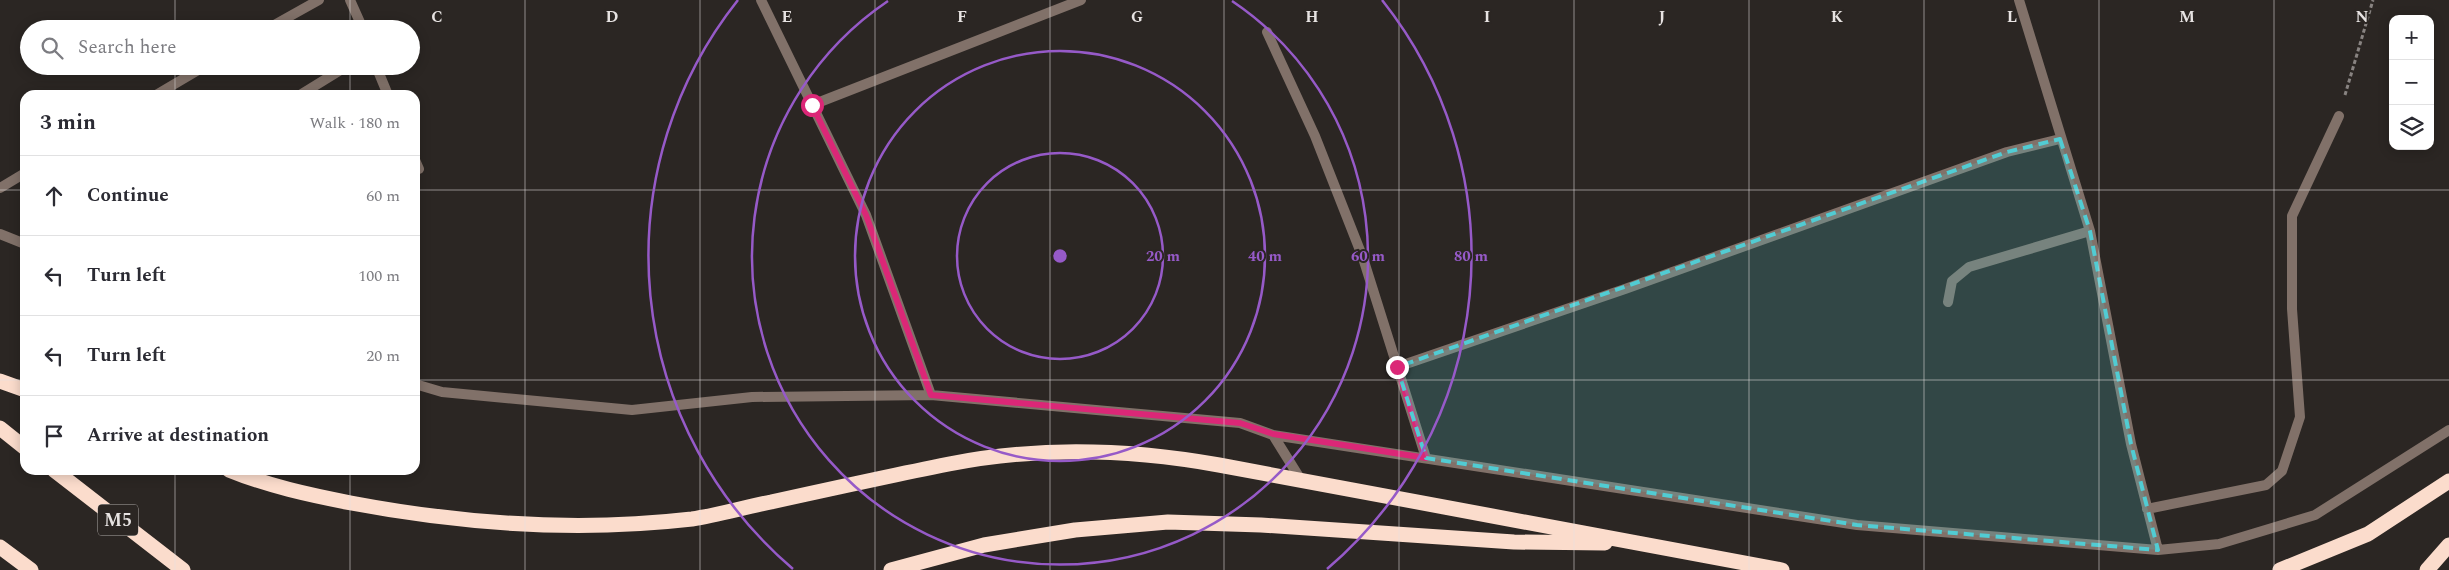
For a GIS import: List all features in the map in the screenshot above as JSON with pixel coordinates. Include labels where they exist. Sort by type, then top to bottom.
[{"type":"highway","points":[[0,381],[20,388]]},
{"type":"highway","points":[[0,428],[20,444]]},
{"type":"highway","points":[[241,475],[320,497],[394,511],[468,520],[544,525],[619,524],[694,518],[950,464],[1040,452],[1085,451],[1148,454],[1301,480],[1782,570]]},
{"type":"highway","name":"M5","points":[[60,475],[183,570]]},
{"type":"highway","points":[[2280,570],[2311,559],[2368,534],[2449,481]]},
{"type":"highway","points":[[890,570],[984,544],[1075,530],[1168,522],[1270,526],[1514,542],[1649,544]]},
{"type":"highway","points":[[2427,570],[2449,545]]},
{"type":"highway","points":[[0,548],[31,570]]},
{"type":"street","points":[[284,20],[319,0]]},
{"type":"street","points":[[350,0],[359,20]]},
{"type":"street","points":[[761,0],[866,215],[931,395]]},
{"type":"street","points":[[812,105],[1081,0]]},
{"type":"street","points":[[2019,0],[2039,60],[2060,139],[2090,231],[2131,444],[2158,550]]},
{"type":"street","points":[[1267,32],[1315,136],[1363,258],[1426,458]]},
{"type":"street","points":[[164,90],[190,75]]},
{"type":"street","points":[[308,90],[332,75]]},
{"type":"street","points":[[380,75],[386,90]]},
{"type":"street","points":[[2147,510],[2266,485],[2282,471],[2300,417],[2292,309],[2292,216],[2339,116]]},
{"type":"street","points":[[1397,367],[1625,289],[2007,152],[2060,139]]},
{"type":"street","points":[[0,188],[20,177]]},
{"type":"street","points":[[1948,302],[1952,281],[1969,267],[2090,231]]},
{"type":"street","points":[[0,234],[20,242]]},
{"type":"street","points":[[420,385],[442,392],[632,410],[752,397],[931,395],[1240,423],[1273,434],[1857,525],[2158,550],[2219,544],[2314,515],[2449,430]]},
{"type":"street","points":[[1273,434],[1301,480]]},
{"type":"path","points":[[2339,116],[2373,0]]},
{"type":"highlighted area","points":[[2060,139],[2090,231],[2131,444],[2158,550],[1857,525],[1426,458],[1397,367],[2007,152]]},
{"type":"route","points":[[812,105],[866,215],[931,395],[1240,423],[1273,434],[1426,458],[1397,367]]}]
